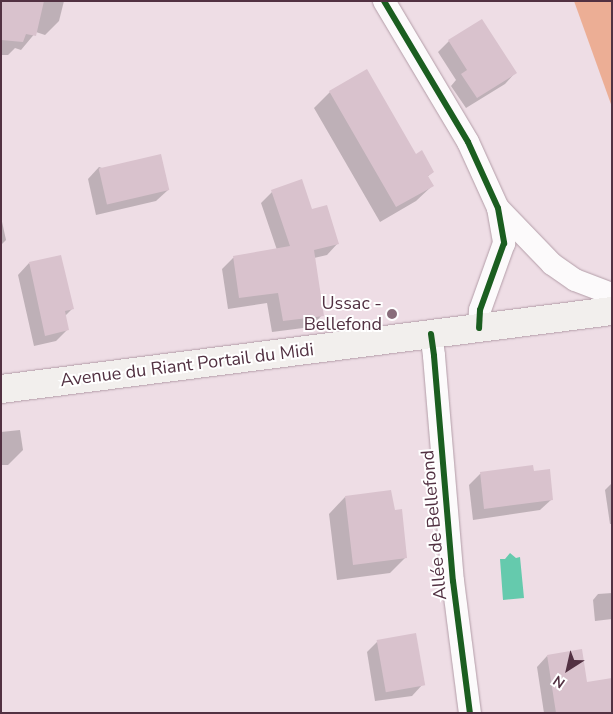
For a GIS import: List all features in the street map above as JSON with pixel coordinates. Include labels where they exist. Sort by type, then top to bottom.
[{"type":"main road","name":"Avenue du Riant Portail du Midi","points":[[1,389],[612,311]]},
{"type":"street","points":[[384,1],[468,142],[498,208],[504,243],[480,310],[479,328]]},
{"type":"street","points":[[498,208],[552,264],[575,280],[612,294]]},
{"type":"street","name":"Allée de Bellefond","points":[[430,334],[453,581],[470,713]]},
{"type":"shaded area","points":[[574,1],[612,1],[612,107]]},
{"type":"shaded area","points":[[510,553],[516,558],[520,557],[524,598],[503,600],[500,559],[505,559]]},
{"type":"building","points":[[1,1],[44,1],[36,36],[26,34],[23,42],[1,40]]},
{"type":"building","points":[[482,19],[517,73],[477,98],[461,74],[467,70],[448,40]]},
{"type":"building","points":[[367,69],[416,154],[422,150],[434,172],[428,176],[434,186],[396,207],[329,91]]},
{"type":"building","points":[[161,154],[169,190],[107,204],[99,168]]},
{"type":"building","points":[[302,179],[312,209],[327,205],[339,244],[314,250],[324,316],[283,321],[278,293],[239,298],[233,256],[290,246],[271,190]]},
{"type":"building","points":[[61,255],[74,309],[65,311],[69,330],[45,336],[29,262]]},
{"type":"building","points":[[533,465],[534,471],[550,469],[553,500],[484,509],[480,472]]},
{"type":"building","points":[[391,490],[395,510],[402,509],[407,558],[353,565],[345,496]]},
{"type":"building","points":[[416,633],[425,685],[386,692],[377,640]]},
{"type":"building","points":[[582,649],[587,682],[612,678],[612,713],[556,713],[547,655]]},
{"type":"cycle path","points":[[384,1],[468,142],[498,208],[504,243],[480,310],[479,328]]},
{"type":"cycle path","points":[[431,334],[453,581],[470,713]]},
{"type":"place","name":"Ussac - Bellefond","points":[[392,314]]}]
